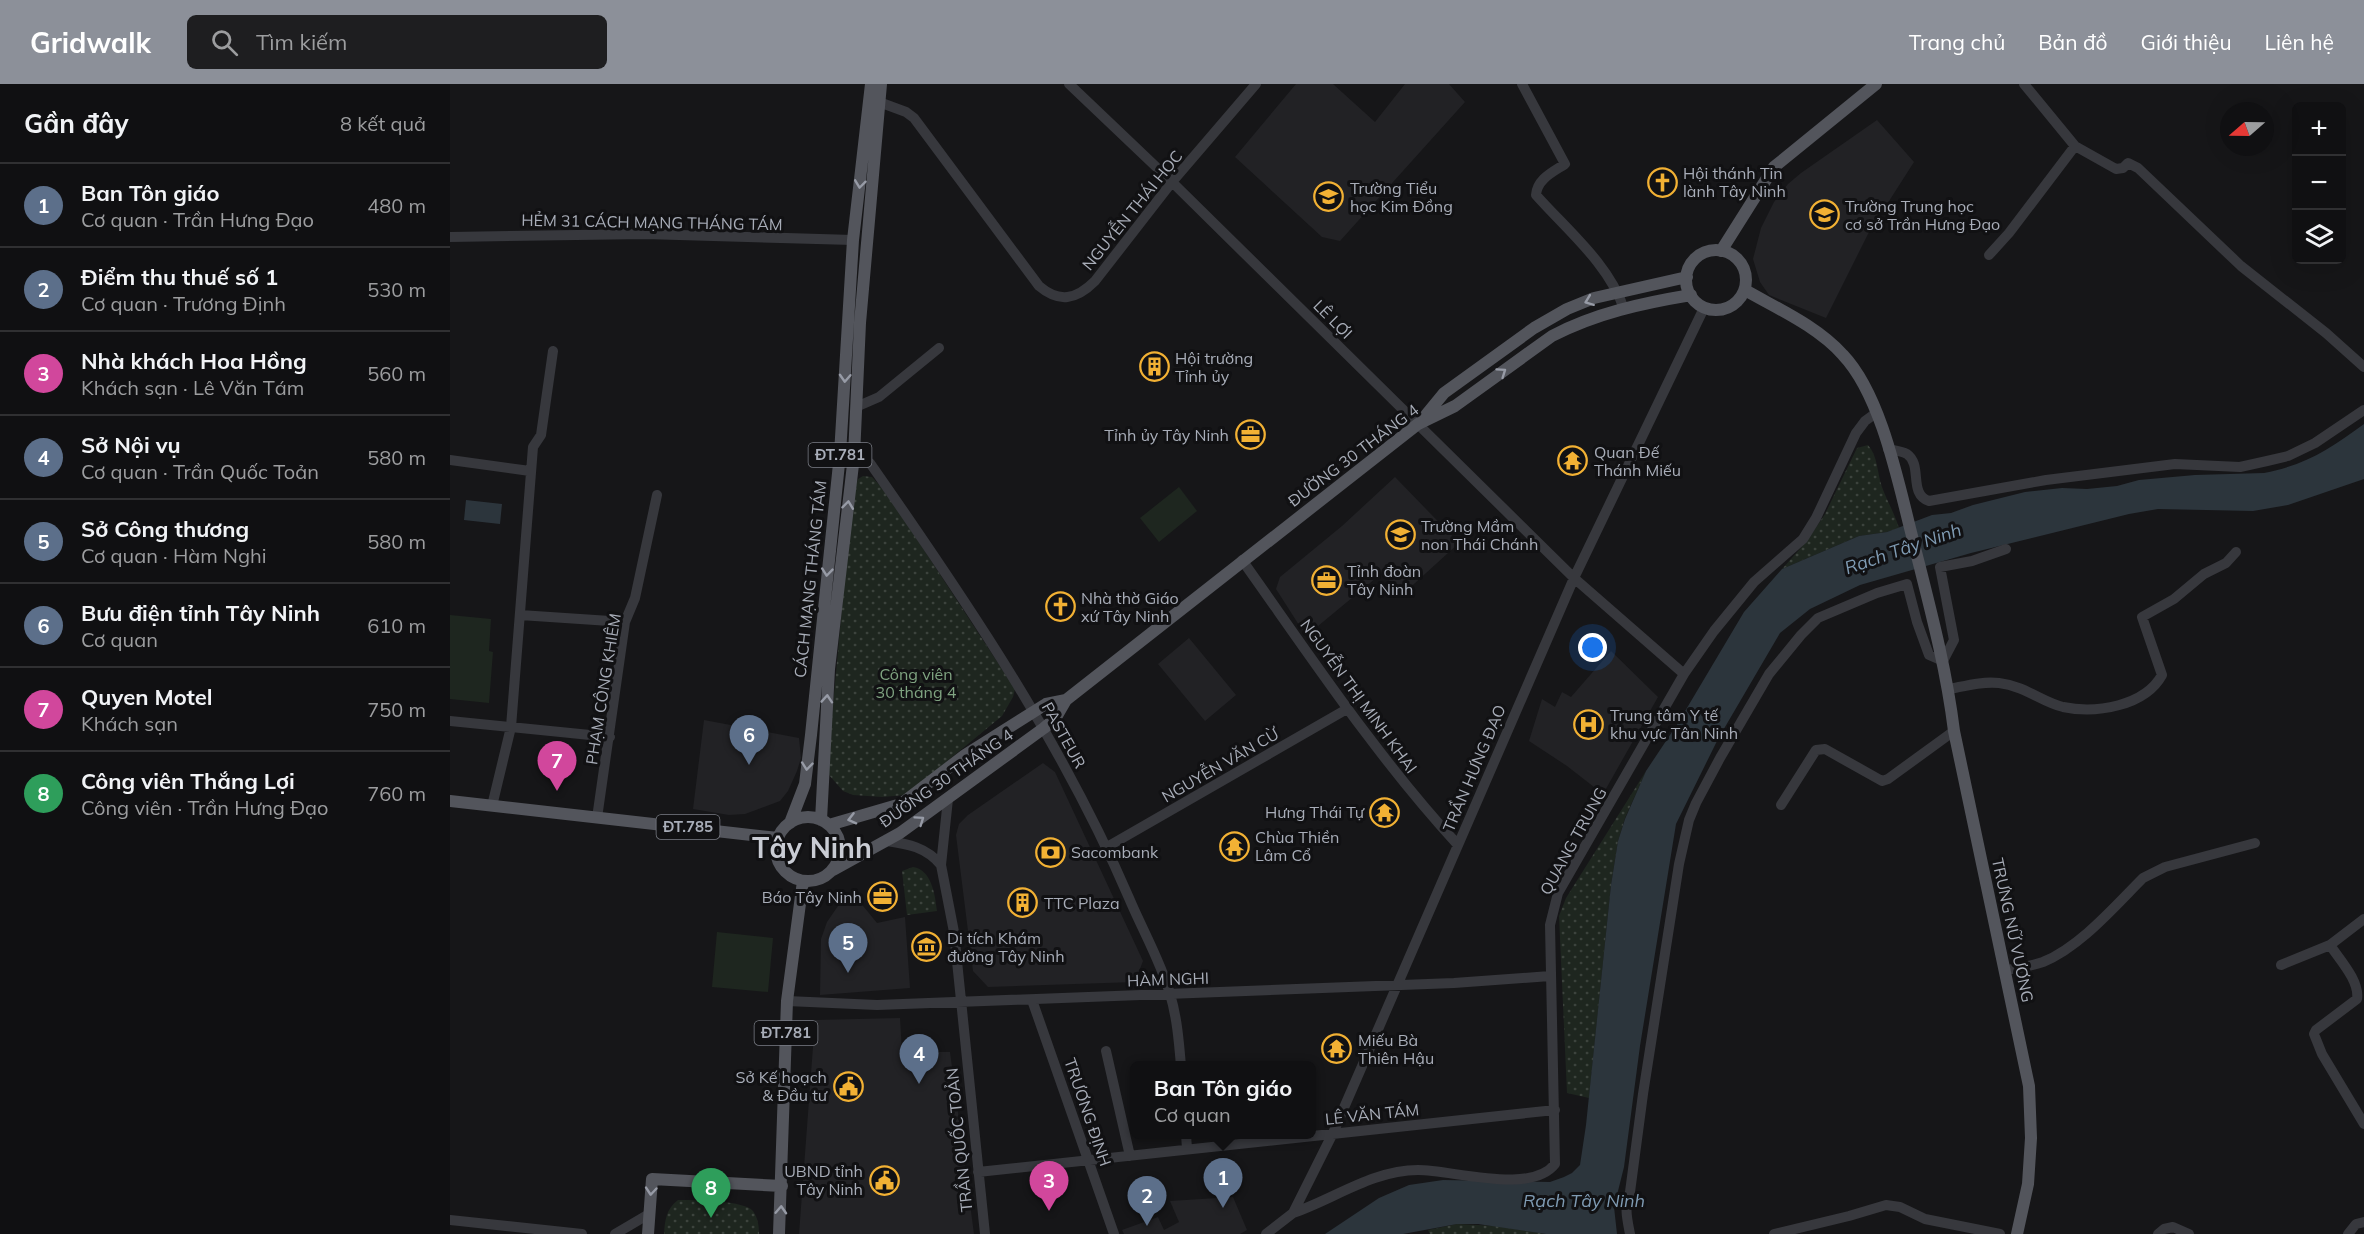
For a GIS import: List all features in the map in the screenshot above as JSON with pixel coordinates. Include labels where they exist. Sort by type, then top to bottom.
[{"type":"main road","name":"CÁCH MẠNG THÁNG TÁM","points":[[790,823],[805,784],[857,287],[874,101],[871,84]]},
{"type":"main road","name":"CÁCH MẠNG THÁNG TÁM","points":[[825,822],[829,669],[854,456],[857,287],[853,240],[874,101],[881,84]]},
{"type":"main road","points":[[1721,251],[1774,167],[1876,84]]},
{"type":"main road","points":[[1712,251],[1721,251],[1737,258],[1742,265],[1746,282],[1745,290],[1740,299],[1724,310],[1704,308],[1697,304],[1690,295],[1687,277],[1696,258],[1712,251]]},
{"type":"main road","points":[[1418,424],[1444,393],[1534,328],[1567,309],[1594,298],[1687,277]]},
{"type":"main road","points":[[1745,290],[1812,328],[1843,355],[1861,380],[1876,413],[1888,449]]},
{"type":"main road","name":"ĐƯỜNG 30 THÁNG 4","points":[[833,870],[886,841],[948,799],[1044,728],[1055,719],[1066,700],[1418,424],[1455,406],[1552,336],[1591,318],[1690,295]]},
{"type":"main road","points":[[843,407],[856,407]]},
{"type":"main road","name":"TRƯNG NỮ VƯƠNG","points":[[1888,449],[1904,503],[1943,661],[1954,731],[2029,1086],[2031,1138],[2028,1184],[2017,1234]]},
{"type":"main road","points":[[840,454],[854,456]]},
{"type":"main road","name":"ĐƯỜNG 30 THÁNG 4","points":[[825,822],[901,804],[965,755],[1035,711],[1050,703],[1066,700]]},
{"type":"main road","name":"ĐT.785","points":[[450,801],[778,838]]},
{"type":"main road","points":[[806,817],[825,822],[838,838],[840,847],[840,855],[833,870],[819,880],[803,881],[793,878],[780,866],[776,847],[778,838],[790,823],[806,817]]},
{"type":"main road","name":"ĐT.781","points":[[779,1234],[787,1001],[803,881]]},
{"type":"main road","points":[[648,1234],[652,1179],[782,1186]]},
{"type":"street","name":"LÊ LỢI","points":[[1069,84],[1172,182],[1574,578],[1684,674]]},
{"type":"street","name":"NGUYỄN THÁI HỌC","points":[[874,101],[906,112],[914,118],[1040,286],[1050,295],[1062,298],[1072,297],[1090,286],[1172,182],[1256,84]]},
{"type":"street","points":[[1522,84],[1565,164],[1540,182],[1536,188],[1536,195],[1608,275],[1618,292],[1624,309]]},
{"type":"street","points":[[2024,84],[2075,147],[2116,169],[2123,168],[2128,163],[2138,168],[2241,266],[2326,333],[2364,367]]},
{"type":"street","points":[[1989,255],[2009,233],[2075,147]]},
{"type":"street","name":"HẺM 31 CÁCH MẠNG THÁNG TÁM","points":[[450,237],[645,234],[853,240]]},
{"type":"street","name":"TRẦN HƯNG ĐẠO","points":[[1266,1234],[1293,1213],[1333,1133],[1574,578],[1704,308]]},
{"type":"street","points":[[856,407],[879,397],[939,348]]},
{"type":"street","points":[[492,806],[511,727],[530,471],[533,447],[541,435],[553,351]]},
{"type":"street","points":[[1888,449],[1906,453],[1911,458],[1918,491],[1929,501],[2046,480],[2175,464],[2240,467],[2288,456],[2306,448],[2364,410]]},
{"type":"street","name":"QUANG TRUNG","points":[[1293,1213],[1383,1175],[1417,1170],[1498,1178],[1532,1178],[1545,1173],[1555,1164],[1550,925],[1558,893],[1684,674],[1714,631],[1754,582],[1803,538],[1816,518],[1856,433],[1865,421],[1876,413]]},
{"type":"street","name":"PASTEUR","points":[[854,456],[870,463],[943,568],[1035,711],[1107,848],[1170,993],[1181,1061]]},
{"type":"street","points":[[450,460],[530,471]]},
{"type":"street","name":"PHẠM CÔNG KHIÊM","points":[[597,818],[625,622],[635,598],[657,495]]},
{"type":"street","points":[[1630,1234],[1625,1211],[1626,1203],[1630,1192],[1679,864],[1689,820],[1720,758],[1769,674],[1818,618],[1877,593],[1907,584],[1929,655],[1943,661],[1954,640],[1941,567],[1972,561],[2006,549]]},
{"type":"street","points":[[1949,689],[1977,683],[1998,683],[2018,687],[2062,707],[2093,708],[2124,705],[2145,694],[2158,683],[2162,675],[2142,617],[2174,599],[2209,572],[2226,563],[2236,552]]},
{"type":"street","name":"NGUYỄN THỊ MINH KHAI","points":[[1242,560],[1347,709],[1423,807],[1458,845]]},
{"type":"street","points":[[520,615],[625,622]]},
{"type":"street","name":"NGUYỄN VĂN CỪ","points":[[1107,848],[1347,709]]},
{"type":"street","points":[[450,721],[610,737]]},
{"type":"street","points":[[1781,805],[1816,750],[1825,749],[1882,781],[1954,731]]},
{"type":"street","name":"TRẦN QUỐC TOẢN","points":[[948,799],[941,865],[954,932],[959,1002],[985,1234]]},
{"type":"street","points":[[886,841],[918,847],[933,856],[941,865]]},
{"type":"street","points":[[2006,970],[2042,962],[2060,953],[2151,873],[2165,867],[2255,843]]},
{"type":"street","points":[[2281,965],[2330,945],[2364,920]]},
{"type":"street","points":[[2330,945],[2352,978],[2357,990],[2357,999],[2316,1030],[2314,1034],[2322,1054],[2364,1124]]},
{"type":"street","name":"HÀM NGHI","points":[[787,1001],[877,1005],[1032,1000],[1397,985],[1550,976]]},
{"type":"street","name":"TRƯƠNG ĐỊNH","points":[[1032,1000],[1114,1234]]},
{"type":"street","points":[[1106,1051],[1130,1156]]},
{"type":"street","name":"LÊ VĂN TÁM","points":[[1316,1135],[1555,1110]]},
{"type":"street","points":[[1186,1139],[1187,1149]]},
{"type":"street","name":"LÊ VĂN TÁM","points":[[978,1172],[1278,1139]]},
{"type":"street","points":[[1774,1234],[1886,1205],[1900,1207],[1925,1219],[2000,1234]]},
{"type":"street","points":[[615,1234],[650,1214]]},
{"type":"street","points":[[450,1220],[582,1234]]},
{"type":"street","points":[[2348,1234],[2356,1224],[2364,1222]]},
{"type":"street","points":[[2158,1234],[2164,1229],[2173,1227],[2189,1234]]},
{"type":"shaded area","name":"Trường Tiểu học Kim Đồng","points":[[1296,84],[1333,84],[1375,122],[1405,84],[1449,84],[1465,102],[1340,241],[1322,237],[1235,157]]},
{"type":"shaded area","name":"Trường Trung học cơ sở Trần Hưng Đạo","points":[[1877,120],[1914,162],[1868,234],[1826,318],[1769,295],[1760,282],[1753,259],[1761,228],[1774,202],[1788,184],[1801,173]]},
{"type":"shaded area","points":[[1395,477],[1459,543],[1403,594],[1382,573],[1306,636],[1276,589],[1280,577],[1342,526]]},
{"type":"shaded area","points":[[1189,638],[1236,695],[1205,721],[1158,664]]},
{"type":"shaded area","name":"Trung tâm Y tế khu vực Tân Ninh","points":[[1611,651],[1658,697],[1603,794],[1567,766],[1529,741],[1542,699],[1555,707],[1562,692],[1571,697]]},
{"type":"shaded area","points":[[704,720],[799,738],[801,758],[788,791],[780,801],[745,814],[729,815],[693,809]]},
{"type":"shaded area","name":"TTC Plaza","points":[[1043,763],[1055,772],[1143,961],[1135,982],[988,987],[973,971],[956,835],[959,824],[968,815]]},
{"type":"shaded area","points":[[855,896],[877,923],[905,917],[910,988],[820,995],[821,939],[827,922],[838,906]]},
{"type":"shaded area","points":[[900,1018],[902,1052],[950,1052],[974,1234],[799,1234],[815,1020]]},
{"type":"shaded area","points":[[1233,1197],[1247,1230],[1240,1234],[1124,1234],[1122,1230],[1158,1217],[1164,1230],[1179,1222],[1170,1201]]},
{"type":"green space","points":[[1868,445],[1876,459],[1882,487],[1899,528],[1859,536],[1782,569],[1807,541],[1825,514],[1857,448]]},
{"type":"green space","name":"Công viên 30 tháng 4","points":[[863,476],[872,477],[886,492],[1015,689],[1002,716],[906,795],[882,797],[853,795],[843,791],[829,775],[828,760],[852,498],[858,479]]},
{"type":"green space","points":[[1179,487],[1197,511],[1159,542],[1140,518]]},
{"type":"green space","points":[[450,615],[491,619],[489,651],[493,652],[489,703],[450,699]]},
{"type":"green space","points":[[1646,771],[1625,818],[1618,841],[1611,885],[1589,1098],[1567,1093],[1559,916],[1566,898]]},
{"type":"green space","points":[[913,867],[919,869],[928,878],[934,891],[937,911],[907,915],[902,871]]},
{"type":"green space","points":[[717,932],[773,938],[768,992],[712,987]]},
{"type":"green space","points":[[678,1200],[718,1201],[748,1207],[756,1216],[759,1234],[664,1234],[669,1211]]},
{"type":"green space","points":[[1457,1224],[1498,1226],[1546,1234],[1430,1234],[1428,1230]]},
{"type":"water","name":"Rạch Tây Ninh","points":[[2364,424],[2364,479],[2288,505],[2253,511],[2158,509],[2129,514],[1971,553],[1860,585],[1810,609],[1780,633],[1718,739],[1676,824],[1640,1046],[1624,1167],[1614,1207],[1617,1234],[1546,1234],[1478,1224],[1457,1224],[1403,1234],[1325,1234],[1379,1198],[1409,1185],[1443,1180],[1550,1182],[1572,1173],[1580,1165],[1611,885],[1618,841],[1625,819],[1646,771],[1678,723],[1744,612],[1782,569],[1859,536],[1887,532],[1932,515],[1951,513],[2025,492],[2062,488],[2087,489],[2117,486],[2139,480],[2195,475],[2264,473],[2279,470],[2317,455]]},
{"type":"water","points":[[466,500],[502,504],[500,524],[464,520]]},
{"type":"place","name":"Hội thánh Tin lành Tây Ninh","points":[[1662,182]]},
{"type":"place","name":"Trường Tiểu học Kim Đồng","points":[[1329,197]]},
{"type":"place","name":"Trường Trung học cơ sở Trần Hưng Đạo","points":[[1824,215]]},
{"type":"place","name":"Hội trường Tỉnh ủy","points":[[1154,367]]},
{"type":"place","name":"Tỉnh ủy Tây Ninh","points":[[1250,435]]},
{"type":"place","name":"Quan Đế Thánh Miếu","points":[[1573,461]]},
{"type":"place","name":"Trường Mầm non Thái Chánh","points":[[1400,535]]},
{"type":"place","name":"Tỉnh đoàn Tây Ninh","points":[[1326,580]]},
{"type":"place","name":"Nhà thờ Giáo xứ Tây Ninh","points":[[1060,607]]},
{"type":"place","name":"Trung tâm Y tế khu vực Tân Ninh","points":[[1589,724]]},
{"type":"place","name":"Bưu điện tỉnh Tây Ninh","points":[[749,765]]},
{"type":"place","name":"Quyen Motel","points":[[557,791]]},
{"type":"place","name":"Hưng Thái Tự","points":[[1385,812]]},
{"type":"place","name":"Chùa Thiền Lâm Cổ","points":[[1234,846]]},
{"type":"place","name":"Sacombank","points":[[1050,852]]},
{"type":"place","name":"Báo Tây Ninh","points":[[883,897]]},
{"type":"place","name":"TTC Plaza","points":[[1023,903]]},
{"type":"place","name":"Di tích Khám đường Tây Ninh","points":[[926,947]]},
{"type":"place","name":"Sở Công thương","points":[[848,973]]},
{"type":"place","name":"Miếu Bà Thiên Hậu","points":[[1337,1049]]},
{"type":"place","name":"Sở Nội vụ","points":[[919,1084]]},
{"type":"place","name":"Sở Kế hoạch & Đầu tư","points":[[848,1086]]},
{"type":"place","name":"UBND tỉnh Tây Ninh","points":[[884,1180]]},
{"type":"place","name":"Ban Tôn giáo","points":[[1223,1208]]},
{"type":"place","name":"Nhà khách Hoa Hồng","points":[[1049,1211]]},
{"type":"place","name":"Công viên Thắng Lợi","points":[[711,1218]]},
{"type":"place","name":"Điểm thu thuế số 1","points":[[1147,1226]]},
{"type":"district","name":"Tây Ninh","points":[[812,848]]}]
